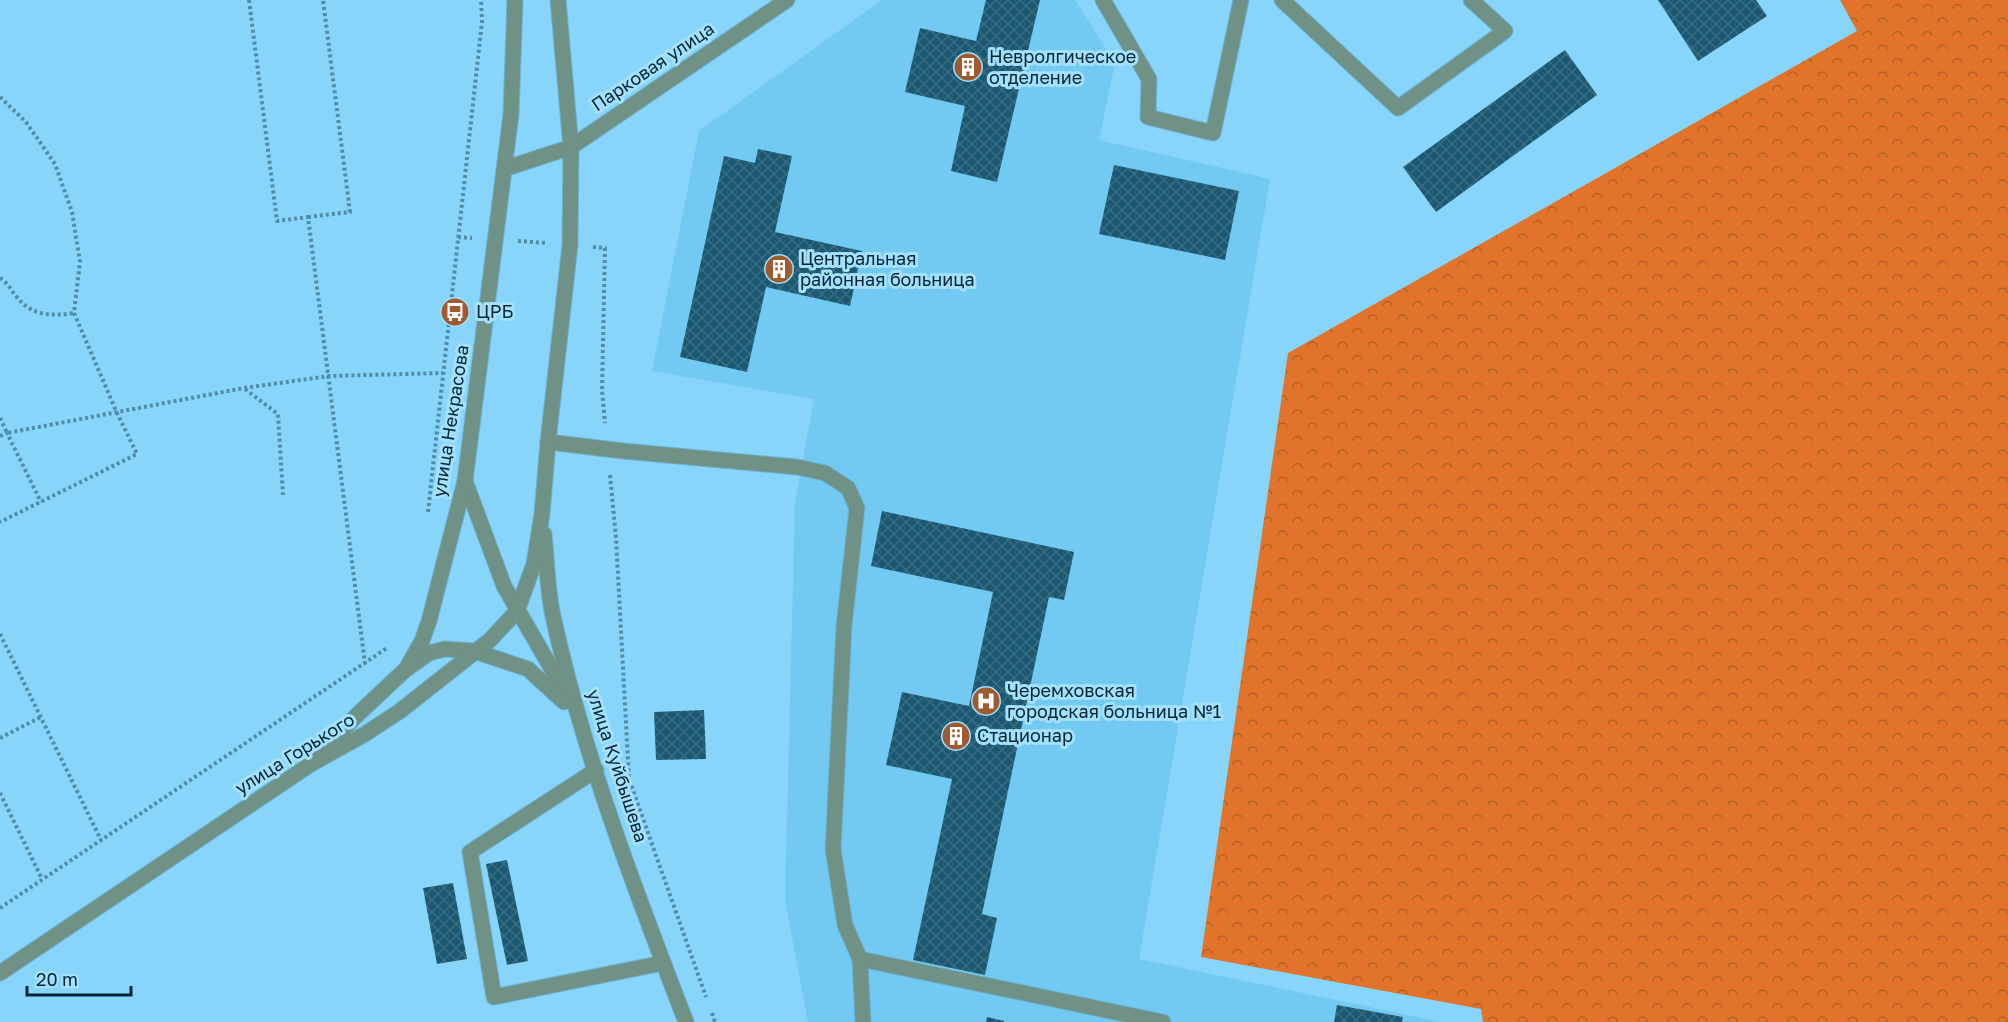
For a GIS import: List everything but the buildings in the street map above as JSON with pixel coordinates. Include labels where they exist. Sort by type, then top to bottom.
[{"type":"street","name":"улица Некрасова","points":[[311,764],[356,716],[406,669],[422,641],[429,621],[465,481],[511,114],[515,0]]},
{"type":"street","points":[[542,514],[570,245],[571,147],[558,0]]},
{"type":"street","name":"Парковая улица","points":[[504,169],[571,147],[787,0]]},
{"type":"street","points":[[1103,0],[1149,79],[1148,117],[1213,133],[1241,0]]},
{"type":"street","points":[[1282,0],[1398,108],[1505,31],[1471,0]]},
{"type":"street","points":[[548,442],[797,467],[825,473],[848,488],[857,508],[844,626],[833,849],[845,925],[860,959],[863,1022]]},
{"type":"street","points":[[465,481],[504,586],[579,717]]},
{"type":"street","name":"улица Горького","points":[[0,973],[311,764],[365,734],[400,711],[490,640],[517,611],[534,564],[542,514]]},
{"type":"street","name":"улица Куйбышева","points":[[542,514],[552,613],[579,717],[663,963],[686,1022]]},
{"type":"street","points":[[406,669],[429,653],[445,649],[474,651],[528,669],[546,683],[579,717]]},
{"type":"street","points":[[596,770],[470,852],[494,997],[663,963]]},
{"type":"street","points":[[860,959],[1163,1022]]},
{"type":"path","points":[[249,0],[277,221],[350,212],[323,0]]},
{"type":"path","points":[[427,523],[482,22],[481,0]]},
{"type":"path","points":[[0,97],[26,122],[55,164],[72,212],[80,262],[74,313],[137,454],[0,522]]},
{"type":"path","points":[[308,217],[365,664]]},
{"type":"path","points":[[458,237],[605,248],[602,390],[616,538],[629,779],[707,1000]]},
{"type":"path","points":[[0,278],[6,282],[21,303],[37,313],[52,316],[74,313]]},
{"type":"path","points":[[0,436],[244,388],[328,376],[443,373]]},
{"type":"path","points":[[244,388],[278,414],[283,495]]},
{"type":"path","points":[[0,418],[41,502]]},
{"type":"path","points":[[0,634],[101,840]]},
{"type":"path","points":[[0,908],[391,645]]},
{"type":"path","points":[[0,738],[41,717]]},
{"type":"path","points":[[0,793],[42,879]]},
{"type":"path","points":[[711,1011],[715,1022]]},
{"type":"shaded area","name":"Черемховская городская больница №1","points":[[882,0],[1075,0],[1115,63],[1099,140],[1270,179],[1139,959],[1441,1022],[808,1022],[785,900],[795,503],[814,399],[652,371],[699,131]]},
{"type":"green space","points":[[1840,0],[2008,0],[2008,1022],[1483,1022],[1481,1009],[1201,957],[1288,353],[1857,31]]},
{"type":"place","name":"Невролгическое отделение","points":[[968,67]]},
{"type":"place","name":"Центральная районная больница","points":[[779,269]]},
{"type":"place","name":"ЦРБ","points":[[455,312]]},
{"type":"place","name":"Черемховская городская больница №1","points":[[986,701]]},
{"type":"place","name":"Стационар","points":[[956,736]]}]
